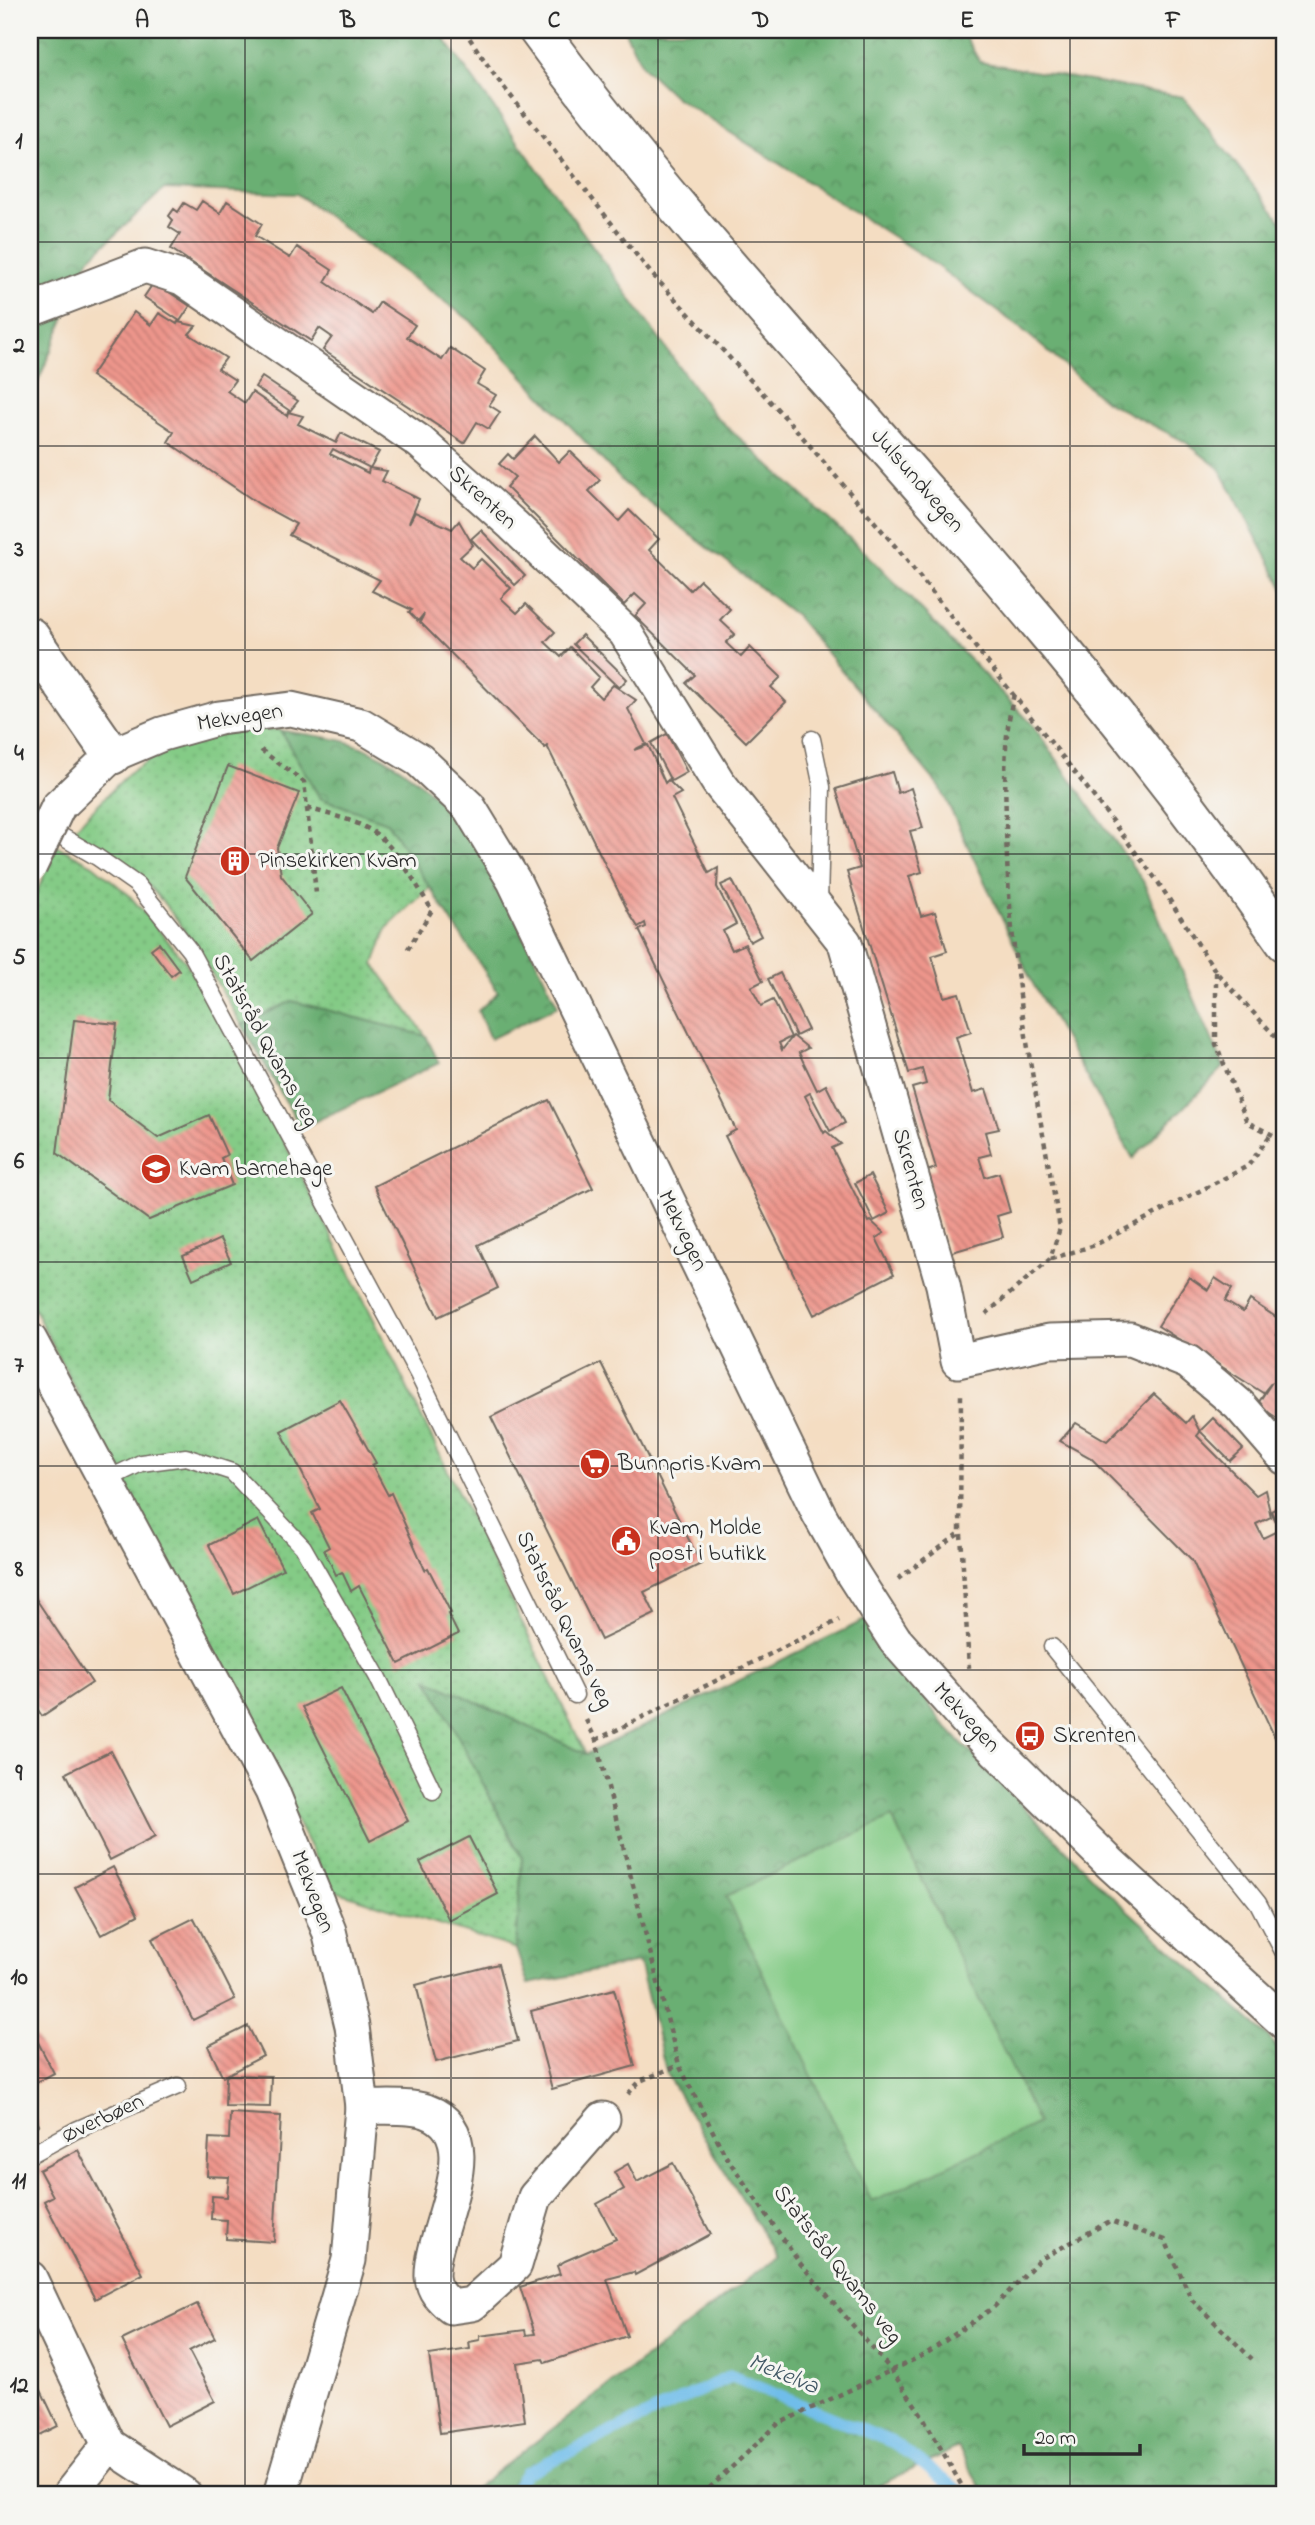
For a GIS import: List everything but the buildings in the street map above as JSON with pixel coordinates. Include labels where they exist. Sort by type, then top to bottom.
[{"type":"main road","name":"Julsundvegen","points":[[538,30],[696,228],[1073,662],[1196,820],[1285,942]]},
{"type":"main road","points":[[30,637],[112,755]]},
{"type":"street","name":"Skrenten","points":[[30,310],[145,266],[183,278],[420,442],[513,525],[625,632],[718,782],[845,943],[943,1285],[958,1361],[1049,1341],[1130,1339],[1188,1362],[1239,1405],[1285,1458]]},
{"type":"street","name":"Mekvegen","points":[[30,866],[44,813],[112,755],[162,734],[219,718],[291,709],[361,725],[419,760],[469,807],[514,881],[819,1514],[852,1573],[895,1640],[974,1728],[1111,1864],[1284,2015]]},
{"type":"street","name":"Mekvegen","points":[[30,1340],[272,1791],[329,1931],[352,2025],[362,2107],[349,2260],[280,2495]]},
{"type":"street","points":[[362,2107],[425,2110],[448,2124],[458,2145],[454,2180],[432,2277],[439,2297],[451,2307],[472,2304],[515,2265],[535,2197],[603,2119]]},
{"type":"street","points":[[30,2278],[109,2445],[185,2495]]},
{"type":"street","points":[[69,2495],[109,2445]]},
{"type":"lane","points":[[813,739],[822,787],[819,909]]},
{"type":"lane","name":"Statsråd Qvams veg","points":[[44,813],[97,857],[137,885],[190,950],[418,1374],[575,1695]]},
{"type":"lane","points":[[104,1480],[141,1463],[186,1457],[232,1472],[303,1547],[377,1676],[433,1791]]},
{"type":"lane","points":[[1052,1647],[1258,1903],[1285,1955]]},
{"type":"lane","name":"Øverbøen","points":[[30,2155],[76,2130],[178,2086]]},
{"type":"path","points":[[464,30],[495,76],[650,272],[803,438],[901,553],[1027,709],[1158,882],[1216,972],[1285,1048]]},
{"type":"path","points":[[219,718],[304,782],[316,893]]},
{"type":"path","points":[[307,808],[348,821],[379,836],[412,878],[432,910],[406,952]]},
{"type":"path","points":[[1216,972],[1216,1044],[1247,1122],[1285,1141]]},
{"type":"path","points":[[1050,1259],[1095,1245],[1248,1166],[1271,1134]]},
{"type":"path","points":[[960,1533],[974,1728]]},
{"type":"path","name":"Statsråd Qvams veg","points":[[575,1695],[597,1741],[679,2065],[725,2155],[799,2262],[891,2370],[922,2415],[967,2495]]},
{"type":"path","points":[[640,2081],[679,2065]]},
{"type":"path","points":[[702,2495],[778,2424],[926,2354],[995,2307],[1039,2260],[1110,2221],[1165,2240],[1192,2300],[1252,2359]]},
{"type":"green space","points":[[30,30],[438,30],[713,414],[869,556],[1031,723],[1143,881],[1224,1067],[1133,1158],[1032,982],[940,787],[794,614],[625,484],[471,321],[297,194],[164,189],[89,259],[30,401]]},
{"type":"green space","points":[[624,30],[961,30],[980,62],[1183,97],[1285,226],[1285,591],[1220,469],[1184,441],[1105,401],[1022,329],[926,258],[675,97],[643,67]]},
{"type":"green space","points":[[248,728],[280,730],[320,798],[387,822],[430,887],[387,928],[374,964],[426,1036],[292,1001],[242,1025],[196,949],[157,895],[126,865],[71,832],[129,773],[168,748]]},
{"type":"green space","points":[[280,730],[353,744],[392,762],[426,787],[480,853],[502,890],[558,1006],[490,1039],[478,1011],[498,992],[387,822],[320,798]]},
{"type":"green space","points":[[57,846],[93,865],[129,895],[185,961],[246,1067],[374,1320],[586,1754],[429,1680],[522,1858],[516,1949],[332,1890],[30,1301],[30,908]]},
{"type":"green space","points":[[292,1001],[426,1036],[439,1063],[301,1128],[242,1025]]},
{"type":"green space","points":[[869,1618],[942,1723],[1104,1889],[1266,2035],[1285,2058],[1285,2495],[985,2495],[958,2447],[859,2495],[466,2495],[777,2257],[667,2075],[639,1962],[528,1984],[516,1949],[522,1858],[428,1679],[586,1754]]},
{"type":"green space","points":[[892,1817],[1038,2123],[872,2202],[726,1896]]},
{"type":"waterway","name":"Mekelva","points":[[511,2495],[525,2473],[731,2376],[894,2443],[965,2495]]},
{"type":"place","name":"Pinsekirken Kvam","points":[[235,861]]},
{"type":"place","name":"Kvam barnehage","points":[[156,1169]]},
{"type":"place","name":"Bunnpris Kvam","points":[[595,1464]]},
{"type":"place","name":"Kvam, Molde post i butikk","points":[[626,1541]]},
{"type":"place","name":"Skrenten","points":[[1030,1736]]}]
